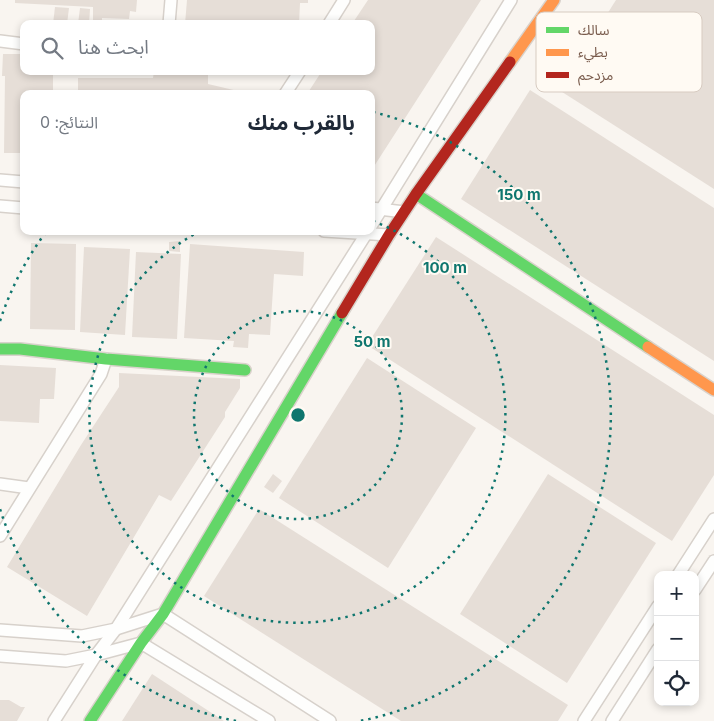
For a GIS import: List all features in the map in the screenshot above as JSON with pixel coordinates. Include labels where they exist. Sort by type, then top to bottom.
[{"type":"street","points":[[170,20],[171,0]]},
{"type":"street","points":[[332,20],[344,0]]},
{"type":"street","points":[[404,212],[377,208],[511,0]]},
{"type":"street","points":[[545,12],[554,0]]},
{"type":"street","points":[[90,721],[162,614],[389,235],[536,25]]},
{"type":"street","points":[[0,41],[20,44]]},
{"type":"street","points":[[288,90],[297,75]]},
{"type":"street","points":[[0,180],[20,182]]},
{"type":"street","points":[[416,194],[714,390]]},
{"type":"street","points":[[0,206],[20,208]]},
{"type":"street","points":[[375,232],[389,235]]},
{"type":"street","points":[[54,721],[96,655],[116,629],[365,235]]},
{"type":"street","points":[[0,349],[20,349],[106,359],[245,370]]},
{"type":"street","points":[[0,536],[101,374],[106,359]]},
{"type":"street","points":[[0,484],[29,488]]},
{"type":"street","points":[[681,571],[714,519]]},
{"type":"street","points":[[699,584],[714,561]]},
{"type":"street","points":[[584,721],[654,612]]},
{"type":"street","points":[[0,630],[82,636],[116,629],[162,614]]},
{"type":"street","points":[[162,614],[330,721]]},
{"type":"street","points":[[0,656],[66,661],[141,643],[269,721]]},
{"type":"street","points":[[612,721],[654,655]]},
{"type":"building","points":[[15,0],[137,0],[136,12],[130,11],[129,19],[102,18],[102,20],[93,20],[93,7],[15,3]]},
{"type":"building","points":[[187,0],[308,0],[308,3],[300,3],[299,20],[185,20]]},
{"type":"building","points":[[368,0],[481,0],[375,165],[375,90],[310,90],[319,75],[375,75],[375,20],[355,20]]},
{"type":"building","points":[[616,0],[714,0],[714,189],[562,92],[702,92],[702,12],[608,12]]},
{"type":"building","points":[[55,7],[69,8],[68,20],[53,20]]},
{"type":"building","points":[[80,8],[90,9],[89,20],[78,20]]},
{"type":"building","points":[[3,54],[20,54],[20,75],[53,75],[53,90],[20,90],[20,153],[4,153],[5,76],[2,76]]},
{"type":"building","points":[[153,75],[208,75],[208,84],[234,90],[78,90],[78,78],[153,78]]},
{"type":"building","points":[[530,90],[714,208],[714,361],[461,199]]},
{"type":"building","points":[[436,237],[714,415],[714,475],[672,541],[367,345]]},
{"type":"building","points":[[180,241],[180,252],[169,251],[169,242]]},
{"type":"building","points":[[31,243],[76,244],[75,330],[30,329]]},
{"type":"building","points":[[190,244],[304,252],[303,276],[274,274],[270,335],[249,334],[248,348],[233,347],[234,341],[184,338]]},
{"type":"building","points":[[84,247],[130,249],[125,335],[80,332]]},
{"type":"building","points":[[136,252],[181,254],[177,339],[132,337]]},
{"type":"building","points":[[367,358],[476,428],[388,568],[279,498]]},
{"type":"building","points":[[0,365],[56,368],[54,399],[40,399],[39,423],[0,421]]},
{"type":"building","points":[[119,373],[240,379],[240,388],[225,412],[225,417],[171,501],[159,495],[87,616],[7,567],[81,445],[119,387]]},
{"type":"building","points":[[273,474],[282,481],[273,493],[264,487]]},
{"type":"building","points":[[548,474],[656,543],[567,683],[460,614]]},
{"type":"building","points":[[259,509],[568,705],[558,721],[401,721],[204,596]]},
{"type":"building","points":[[152,674],[224,721],[122,721]]},
{"type":"building","points":[[0,700],[9,700],[21,707],[25,707],[17,721],[0,721]]},
{"type":"traffic: fast","points":[[416,194],[648,347]]},
{"type":"traffic: fast","points":[[90,721],[141,643],[163,614],[342,313]]},
{"type":"traffic: fast","points":[[0,349],[20,349],[106,359],[245,370]]},
{"type":"traffic: slow","points":[[545,12],[554,0]]},
{"type":"traffic: slow","points":[[510,62],[536,25]]},
{"type":"traffic: slow","points":[[648,347],[714,390]]},
{"type":"traffic: jam","points":[[342,313],[416,194],[510,62]]}]
